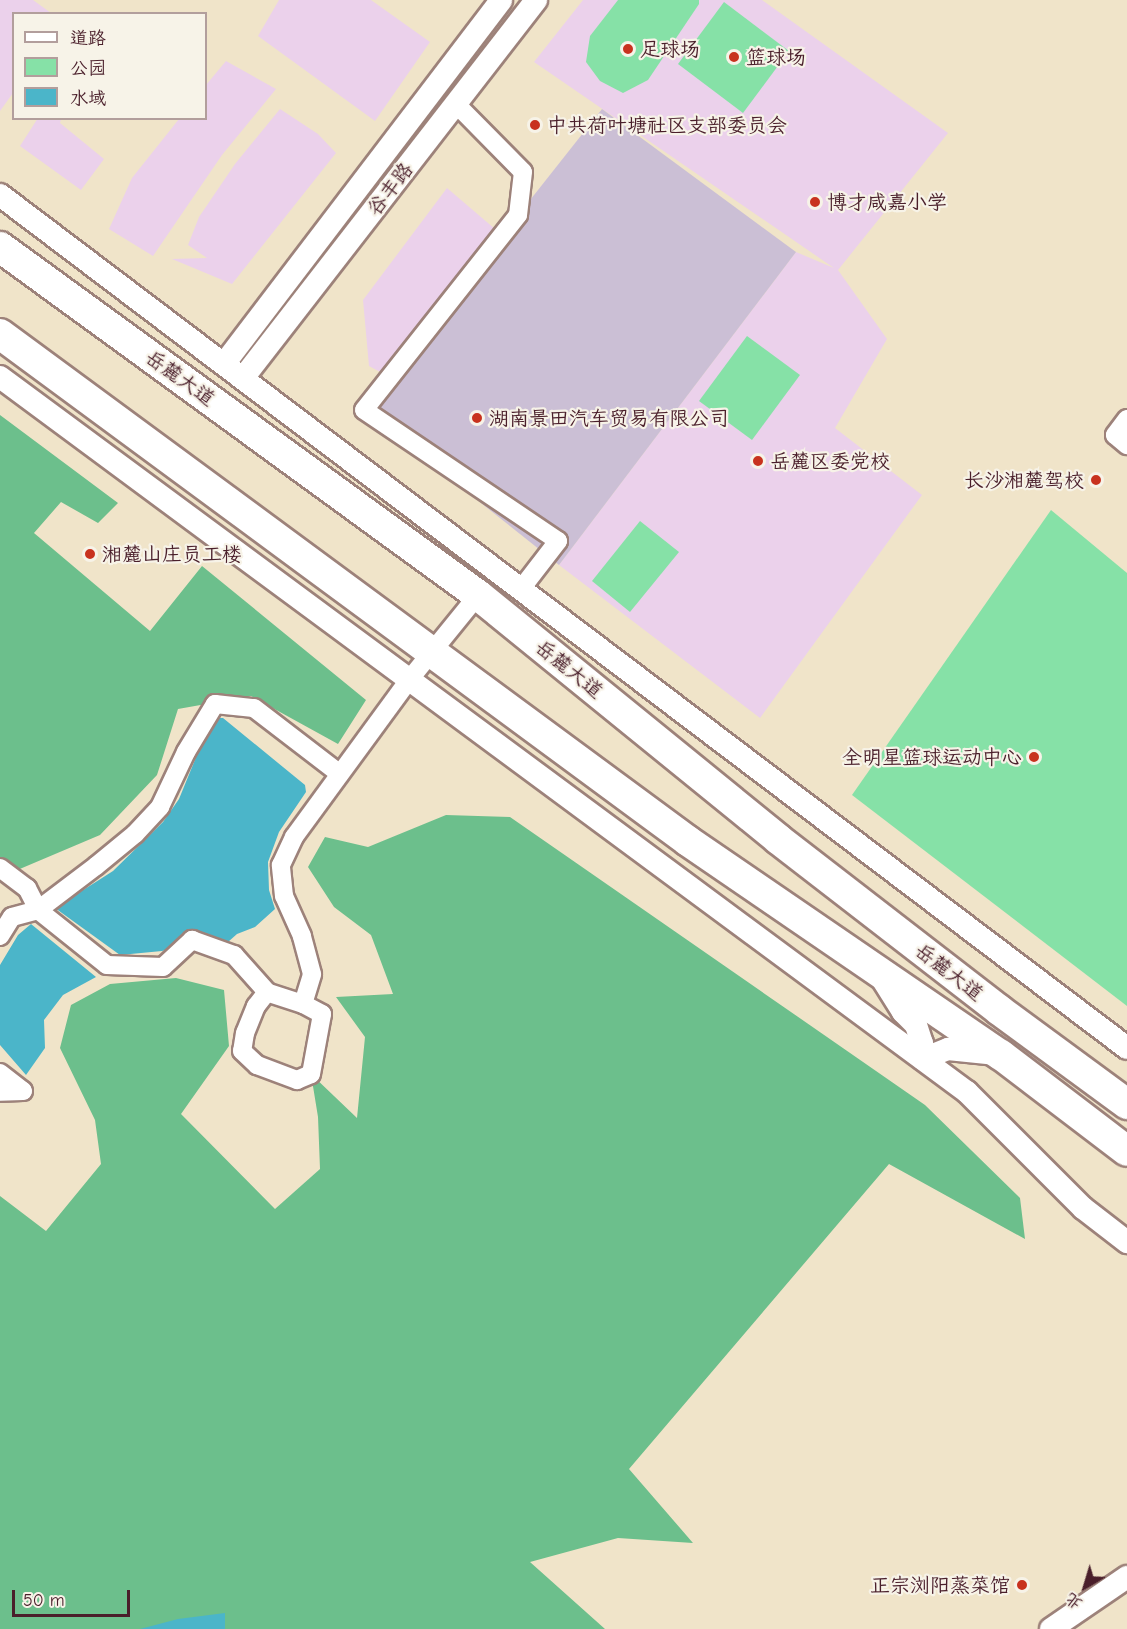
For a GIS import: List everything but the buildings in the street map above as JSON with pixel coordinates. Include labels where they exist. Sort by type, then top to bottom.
[{"type":"highway","name":"岳麓大道","points":[[0,247],[478,596],[778,839],[999,1011],[1127,1104]]},
{"type":"highway","name":"岳麓大道","points":[[0,334],[688,842],[1001,1055],[1127,1151]]},
{"type":"street","name":"谷丰路","points":[[224,364],[501,0]]},
{"type":"street","name":"谷丰路","points":[[243,378],[536,0]]},
{"type":"street","points":[[456,104],[523,172],[518,215],[364,410],[558,541],[521,589]]},
{"type":"street","points":[[0,195],[1127,1048]]},
{"type":"street","points":[[0,377],[967,1092],[1083,1208],[1127,1242]]},
{"type":"street","points":[[1127,419],[1115,435],[1127,445]]},
{"type":"street","points":[[303,1004],[312,974],[302,936],[284,896],[281,865],[294,837],[340,774],[409,680],[478,596]]},
{"type":"street","points":[[0,936],[12,917],[38,910],[135,834],[160,807],[186,752],[215,704],[254,708],[340,774]]},
{"type":"street","points":[[0,868],[27,888],[38,910],[107,965],[163,967],[192,940],[234,955],[267,992],[303,1004],[322,1014],[311,1074],[297,1080],[257,1065],[242,1051],[245,1033],[256,1006],[267,992]]},
{"type":"street","points":[[876,968],[903,1012],[916,1025],[922,1043],[923,1059]]},
{"type":"street","points":[[923,1059],[948,1049],[1001,1055]]},
{"type":"street","points":[[0,1073],[23,1091],[0,1092]]},
{"type":"street","points":[[1051,1629],[1127,1577]]},
{"type":"shaded area","points":[[0,0],[33,0],[50,12],[12,12],[12,94],[0,111]]},
{"type":"shaded area","points":[[279,0],[371,0],[430,42],[375,121],[258,36]]},
{"type":"shaded area","points":[[583,0],[762,0],[948,133],[838,270],[887,339],[835,428],[922,495],[760,718],[559,565],[796,252],[834,268],[534,62]]},
{"type":"shaded area","points":[[226,61],[276,89],[222,155],[153,256],[109,229],[132,178],[178,120],[207,120],[207,84]]},
{"type":"shaded area","points":[[280,109],[318,134],[336,153],[232,284],[172,259],[207,258],[188,245],[199,217],[235,164]]},
{"type":"shaded area","points":[[602,109],[796,252],[559,565],[364,410]]},
{"type":"shaded area","points":[[37,120],[61,120],[60,123],[104,159],[81,190],[20,146]]},
{"type":"shaded area","points":[[447,188],[495,229],[382,373],[369,366],[363,300]]},
{"type":"green space","name":"足球场","points":[[618,0],[699,0],[699,4],[648,80],[623,93],[600,81],[586,62],[590,36]]},
{"type":"green space","name":"篮球场","points":[[724,2],[789,51],[743,113],[678,64]]},
{"type":"green space","points":[[747,336],[800,375],[752,440],[699,401]]},
{"type":"green space","points":[[0,415],[118,503],[98,523],[61,502],[34,533],[150,631],[202,566],[366,700],[338,744],[251,696],[178,709],[157,775],[100,835],[15,871],[0,863]]},
{"type":"green space","points":[[1051,510],[1127,573],[1127,1006],[852,795]]},
{"type":"green space","points":[[640,521],[679,552],[630,612],[592,581]]},
{"type":"green space","points":[[446,815],[510,817],[925,1105],[1020,1198],[1025,1239],[889,1164],[629,1469],[693,1543],[618,1538],[530,1562],[605,1629],[0,1629],[0,1196],[46,1231],[101,1164],[95,1120],[60,1048],[71,1005],[110,984],[176,978],[224,990],[229,1046],[181,1114],[275,1209],[320,1169],[318,1117],[311,1074],[357,1118],[365,1037],[336,997],[393,994],[371,935],[334,907],[308,867],[325,837],[368,847]]},
{"type":"water","points":[[212,718],[223,718],[305,785],[306,792],[279,832],[268,862],[269,890],[275,909],[255,927],[237,934],[228,942],[209,938],[162,951],[120,955],[55,908],[113,871],[163,822],[179,799],[199,750],[207,721]]},
{"type":"water","points":[[31,924],[96,977],[63,995],[44,1020],[45,1048],[26,1075],[0,1045],[0,965],[18,935]]},
{"type":"water","points":[[225,1613],[225,1629],[140,1629],[178,1619]]},
{"type":"place","name":"足球场","points":[[628,49]]},
{"type":"place","name":"篮球场","points":[[734,57]]},
{"type":"place","name":"中共荷叶塘社区支部委员会","points":[[535,125]]},
{"type":"place","name":"博才咸嘉小学","points":[[815,202]]},
{"type":"place","name":"湖南景田汽车贸易有限公司","points":[[477,418]]},
{"type":"place","name":"岳麓区委党校","points":[[758,461]]},
{"type":"place","name":"长沙湘麓驾校","points":[[1096,480]]},
{"type":"place","name":"湘麓山庄员工楼","points":[[90,554]]},
{"type":"place","name":"全明星篮球运动中心","points":[[1034,757]]},
{"type":"place","name":"正宗浏阳蒸菜馆","points":[[1022,1585]]}]
